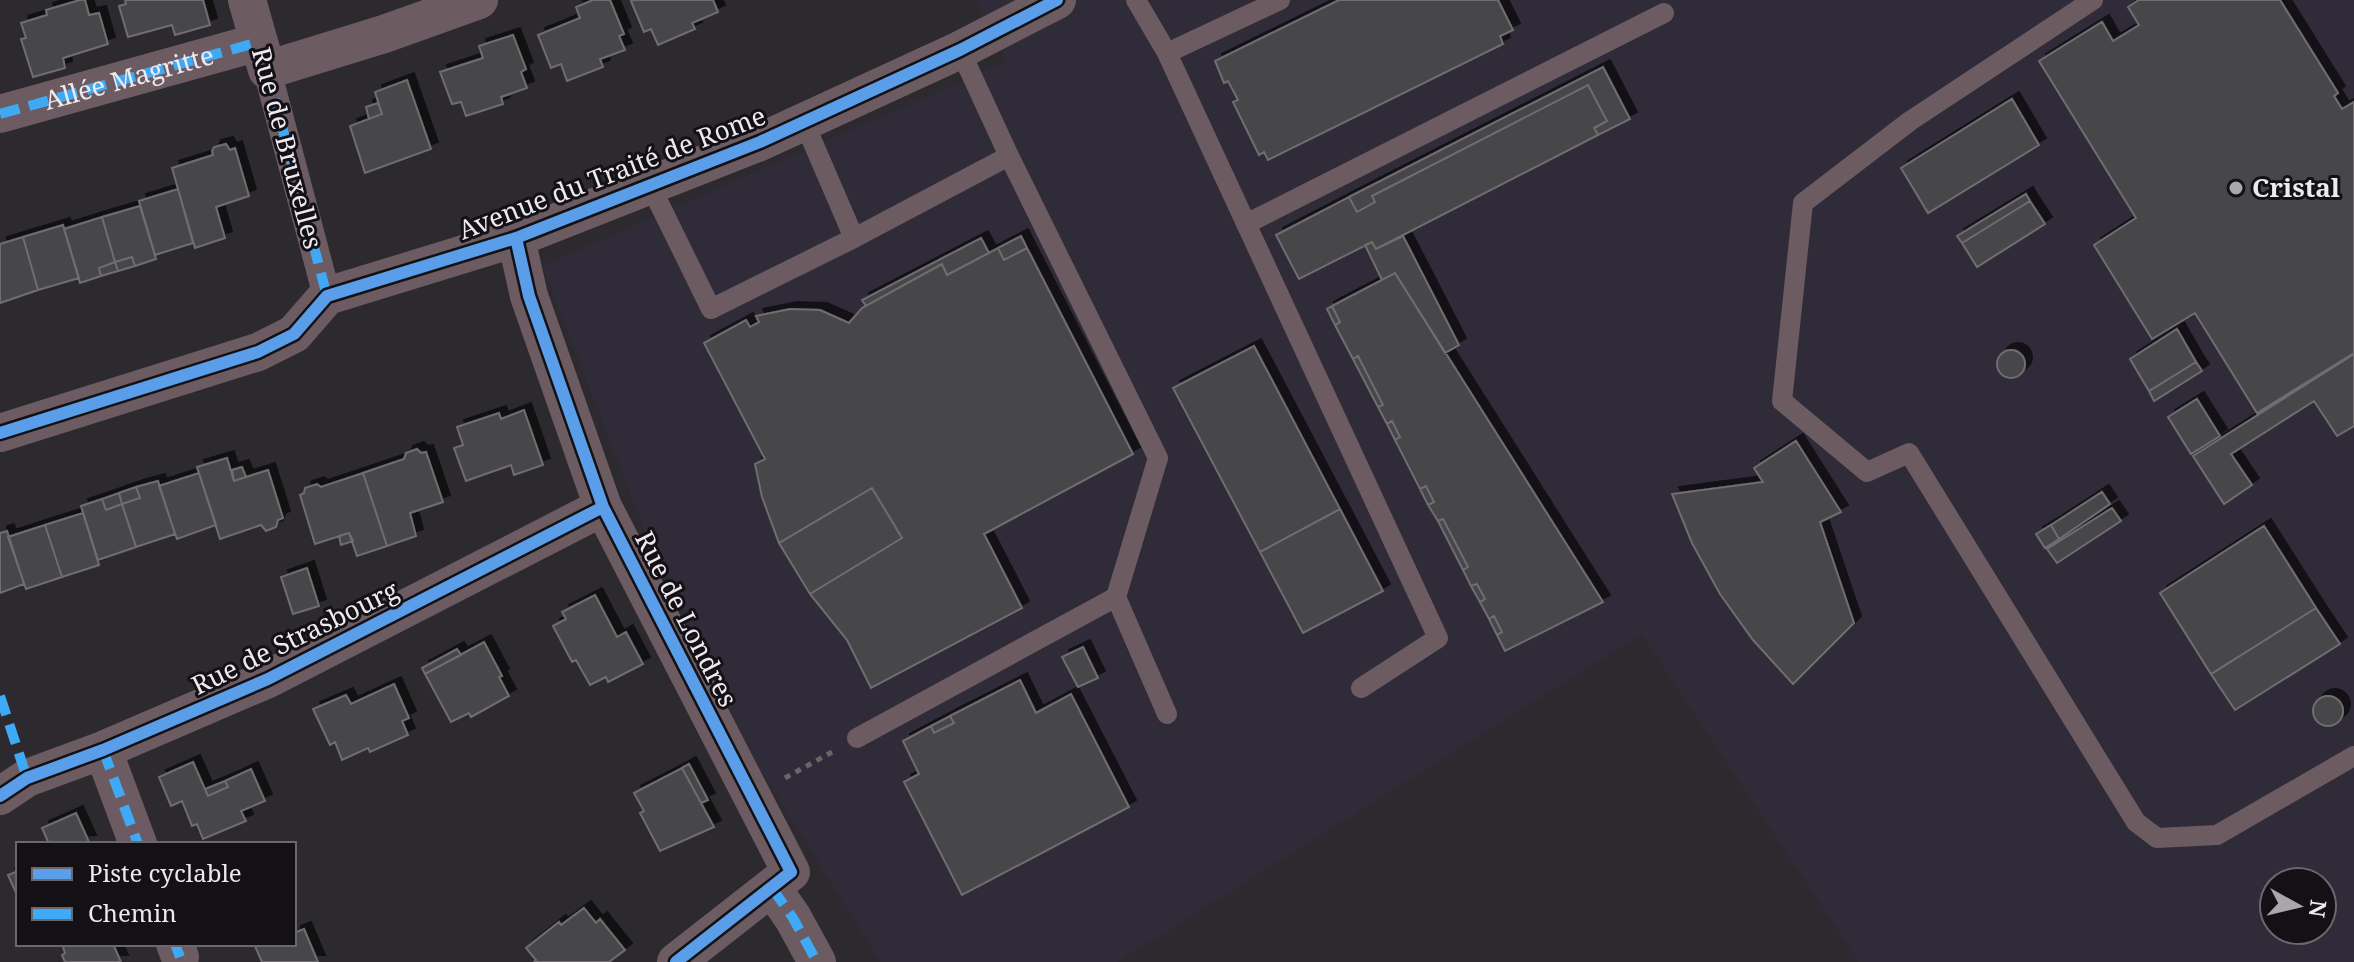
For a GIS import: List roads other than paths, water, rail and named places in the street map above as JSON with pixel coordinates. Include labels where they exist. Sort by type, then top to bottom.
[{"type":"street","name":"Rue de Bruxelles","points":[[247,0],[327,296]]},
{"type":"street","name":"Allée Magritte","points":[[0,114],[263,56],[384,34],[479,0]]},
{"type":"street","name":"Avenue du Traité de Rome","points":[[327,296],[516,238],[650,185],[804,122],[960,50],[1057,0]]},
{"type":"street","name":"Rue de Londres","points":[[516,238],[529,296],[603,507],[791,872],[676,962]]},
{"type":"street","points":[[0,433],[258,352],[294,334],[327,296]]},
{"type":"street","name":"Rue de Strasbourg","points":[[0,796],[27,778],[103,750],[268,679],[603,507]]},
{"type":"street","points":[[103,750],[137,842]]},
{"type":"street","points":[[772,888],[817,962]]},
{"type":"lane","points":[[1136,0],[1167,53],[1438,638],[1361,688]]},
{"type":"lane","points":[[1167,53],[1280,0]]},
{"type":"lane","points":[[2093,0],[1910,121],[1803,203],[1782,401],[1867,472],[1909,453],[2136,822],[2157,838],[2217,835],[2354,756]]},
{"type":"lane","points":[[1246,224],[1664,13]]},
{"type":"lane","points":[[960,50],[1158,458],[1116,597],[1167,714]]},
{"type":"lane","points":[[804,122],[854,238]]},
{"type":"lane","points":[[650,185],[711,309],[1009,156]]},
{"type":"lane","points":[[857,738],[1116,597]]},
{"type":"place","name":"Cristal","points":[[2236,188]]}]
